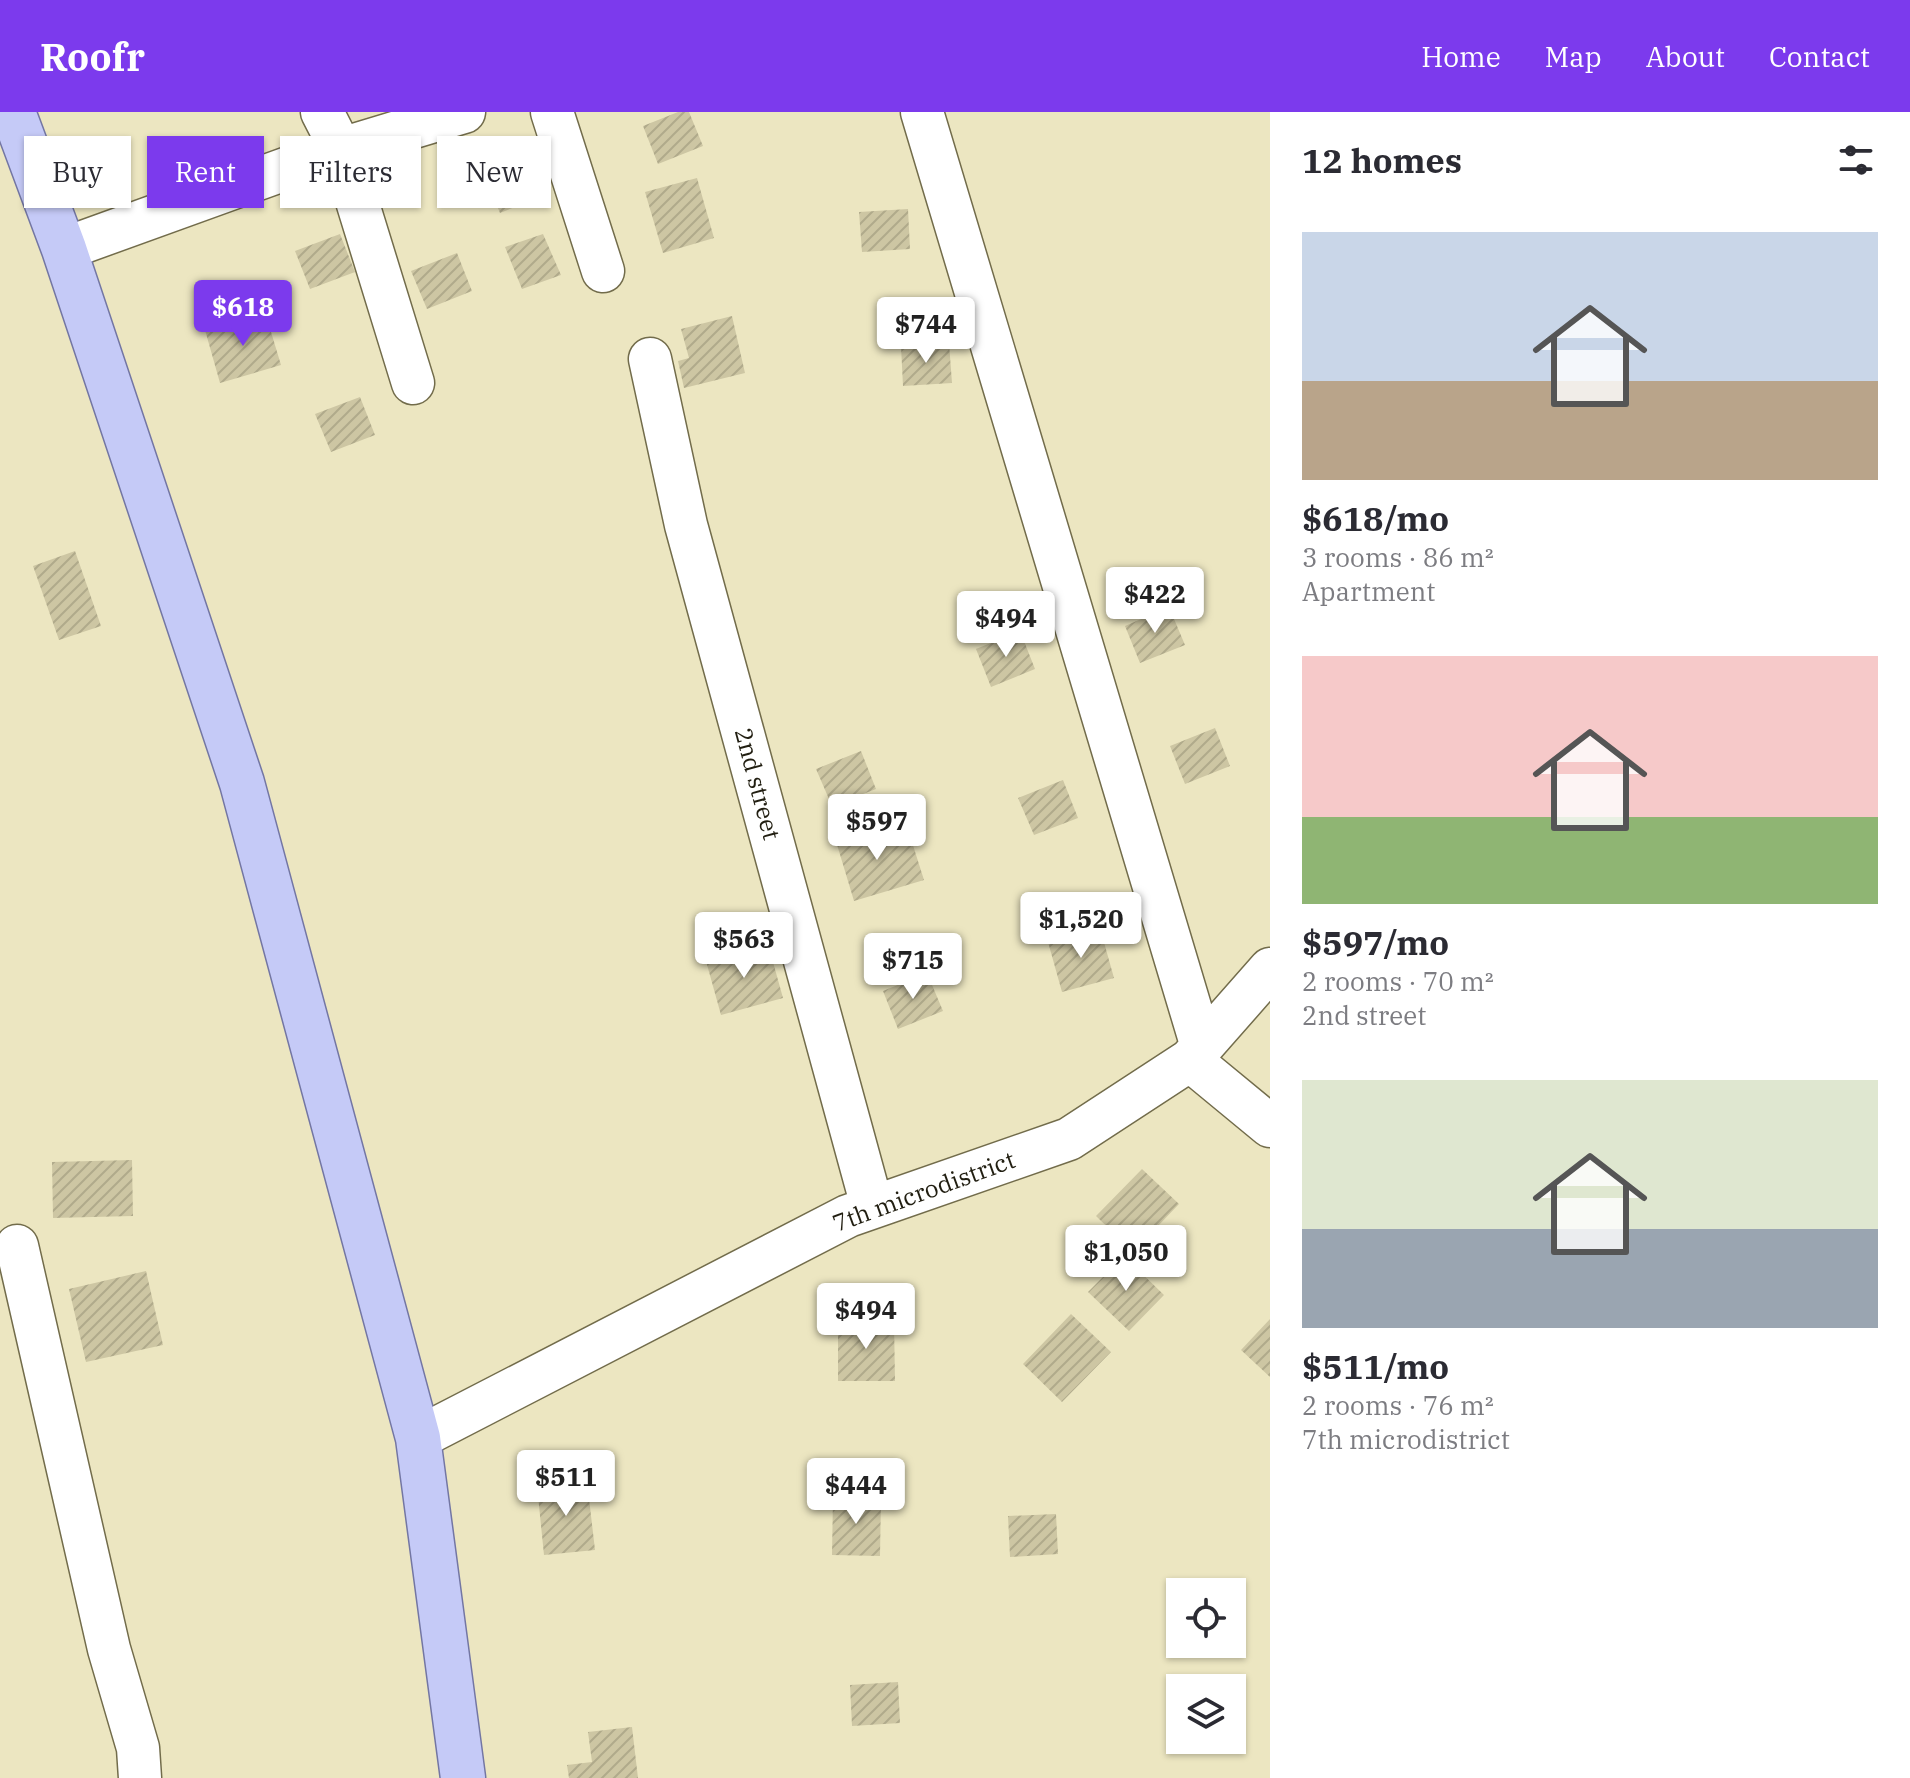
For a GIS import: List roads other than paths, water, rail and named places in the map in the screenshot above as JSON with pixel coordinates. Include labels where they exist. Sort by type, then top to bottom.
[{"type":"main road","points":[[13,112],[64,249],[242,783],[418,1438],[463,1778]]},
{"type":"street","points":[[322,112],[334,136]]},
{"type":"street","points":[[384,136],[464,112]]},
{"type":"street","points":[[552,112],[603,271]]},
{"type":"street","points":[[922,112],[1196,1054],[1270,1126]]},
{"type":"street","points":[[64,249],[280,171]]},
{"type":"street","points":[[359,208],[413,383]]},
{"type":"street","name":"2nd street","points":[[650,359],[686,525],[872,1206]]},
{"type":"street","name":"7th microdistrict","points":[[418,1438],[872,1206],[1069,1139],[1196,1054],[1270,969]]},
{"type":"street","points":[[17,1246],[109,1649],[138,1748],[140,1778]]}]
